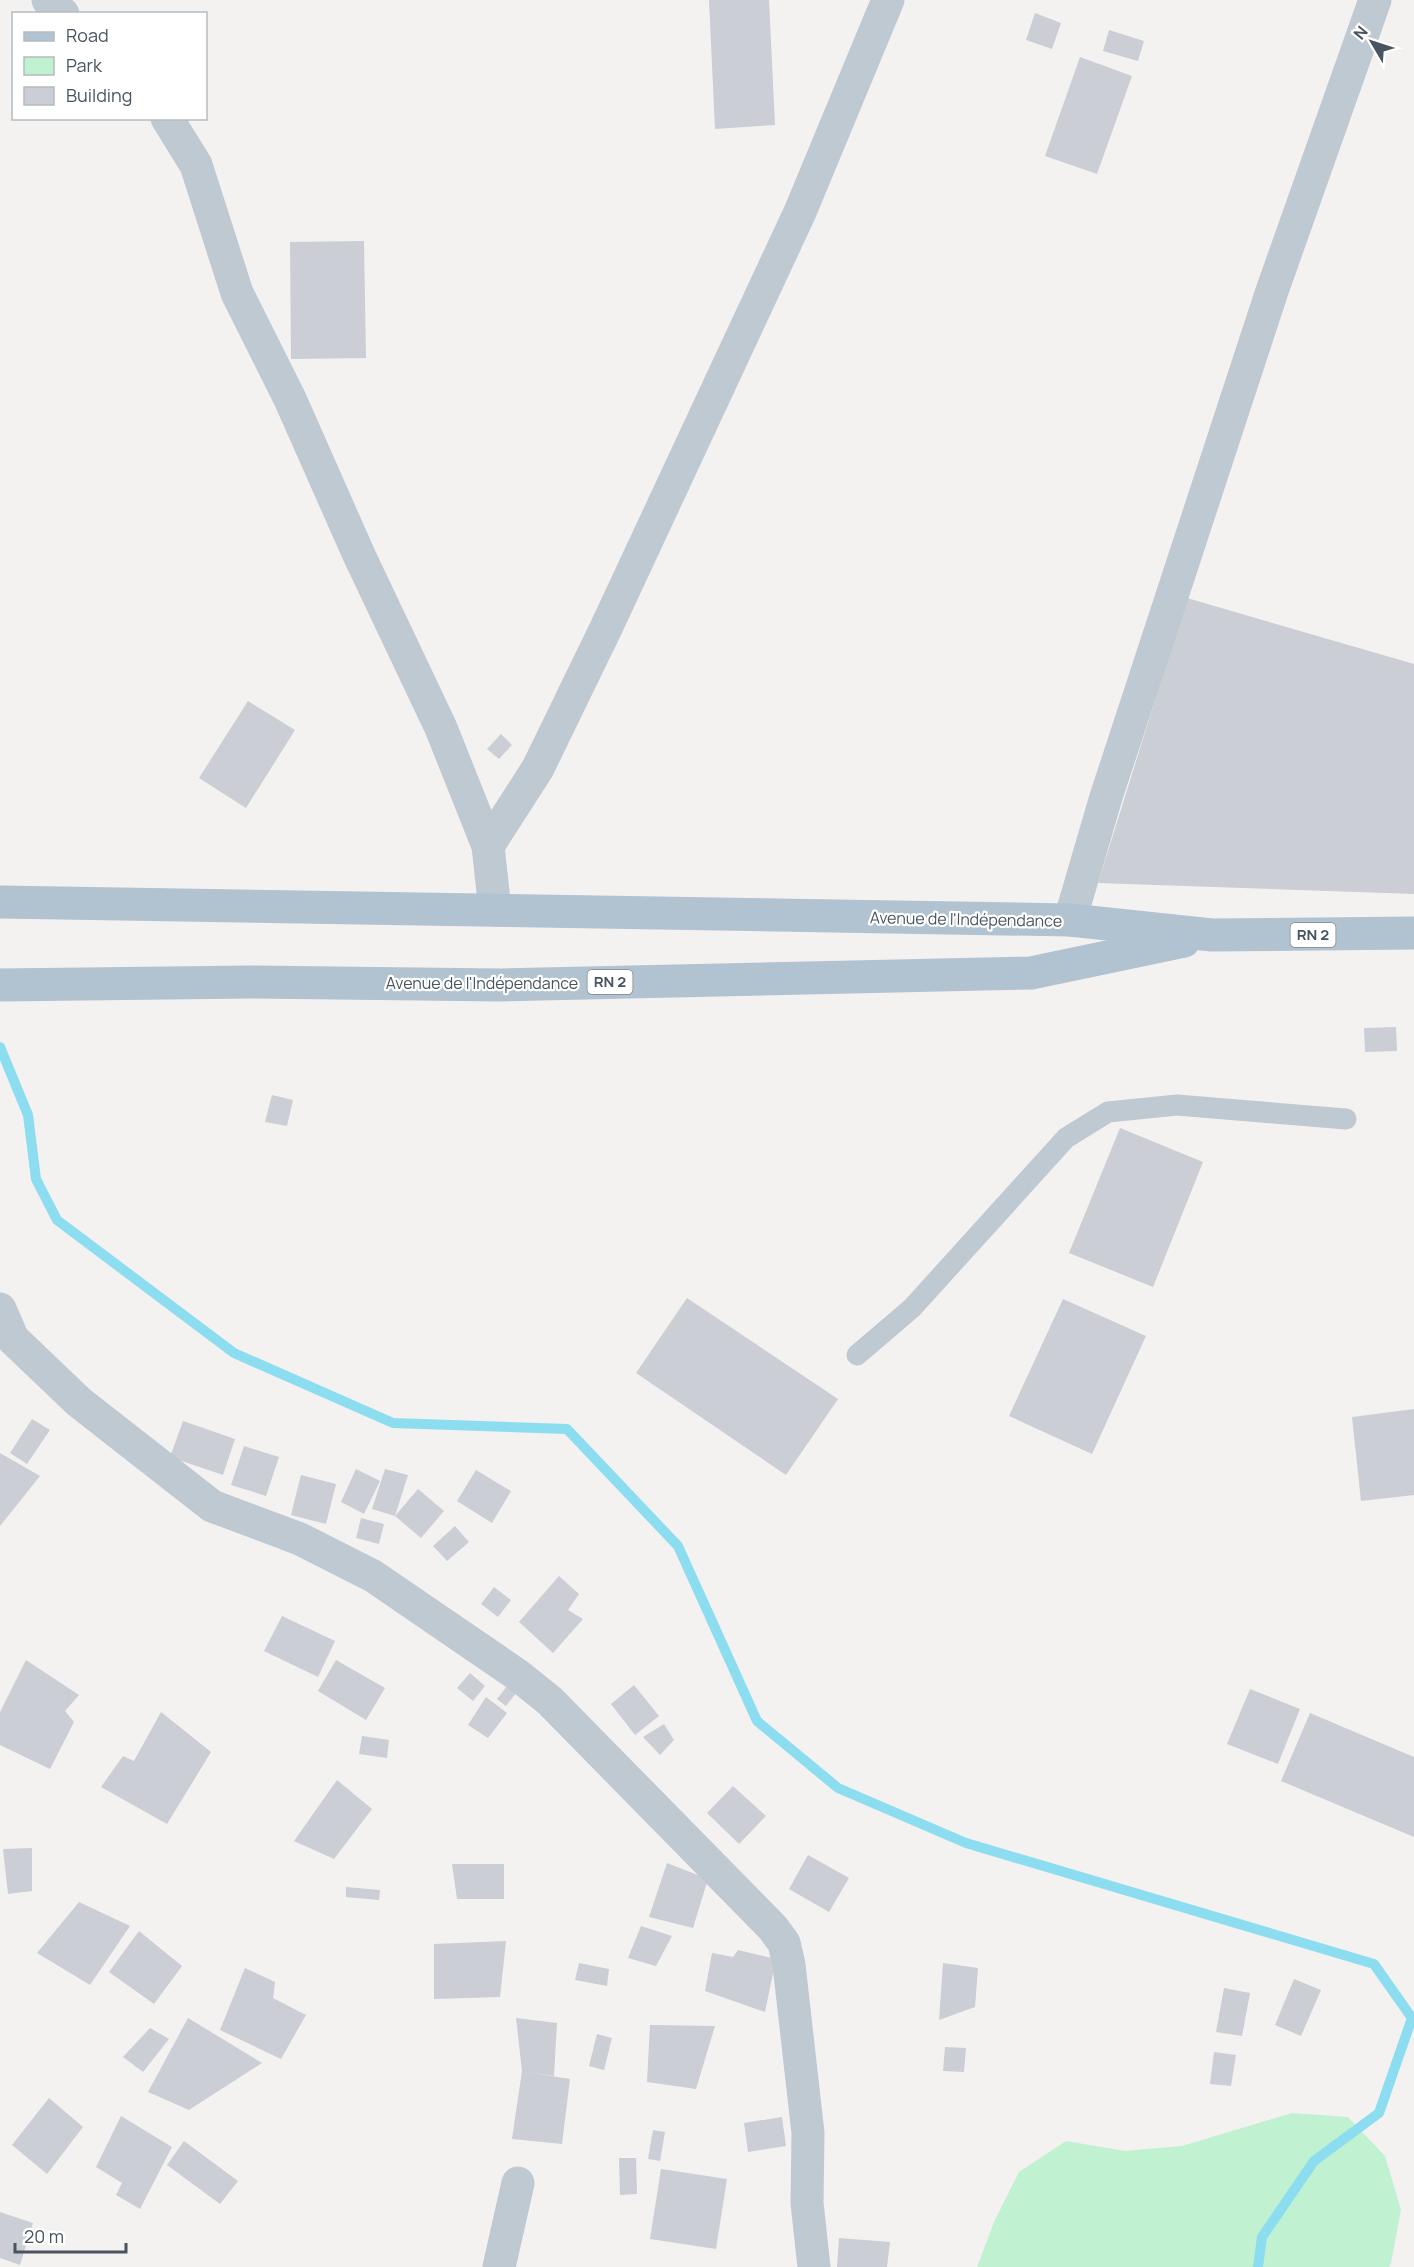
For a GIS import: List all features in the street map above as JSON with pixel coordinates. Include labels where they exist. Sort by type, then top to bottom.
[{"type":"main road","name":"Avenue de l'Indépendance","points":[[1,902],[1070,920],[1212,935],[1414,933]]},
{"type":"main road","name":"Avenue de l'Indépendance","points":[[2,985],[251,982],[500,985],[1031,973],[1212,935]]},
{"type":"street","points":[[48,0],[61,12]]},
{"type":"street","points":[[488,846],[538,768],[670,492],[800,212],[888,0]]},
{"type":"street","points":[[1070,920],[1106,797],[1265,314],[1376,0]]},
{"type":"street","points":[[168,120],[196,165],[237,293],[290,399],[359,555],[441,728],[488,846],[495,910]]},
{"type":"street","points":[[0,1309],[6,1349],[79,1402],[212,1506],[300,1539],[373,1576],[519,1676],[550,1701],[773,1928],[784,1943],[789,1965],[808,2133],[807,2203],[814,2267]]},
{"type":"street","points":[[499,2267],[518,2182]]},
{"type":"lane","points":[[857,1355],[912,1308],[1066,1138],[1108,1112],[1177,1105],[1346,1119]]},
{"type":"green space","points":[[1292,2113],[1348,2117],[1385,2156],[1401,2210],[1389,2267],[977,2267],[994,2222],[1019,2172],[1066,2141],[1125,2151],[1182,2146]]},
{"type":"building","points":[[709,0],[769,0],[775,125],[715,129]]},
{"type":"building","points":[[1035,13],[1061,23],[1052,49],[1026,40]]},
{"type":"building","points":[[1109,30],[1144,41],[1138,61],[1103,51]]},
{"type":"building","points":[[1080,57],[1132,76],[1097,174],[1045,156]]},
{"type":"building","points":[[364,241],[366,358],[291,359],[290,242]]},
{"type":"building","points":[[1187,598],[1414,664],[1414,894],[1098,883]]},
{"type":"building","points":[[248,701],[295,730],[246,808],[199,778]]},
{"type":"building","points":[[501,734],[512,745],[499,759],[487,749]]},
{"type":"building","points":[[1396,1027],[1397,1051],[1365,1052],[1364,1028]]},
{"type":"building","points":[[272,1095],[293,1100],[287,1126],[265,1122]]},
{"type":"building","points":[[1120,1128],[1203,1162],[1153,1287],[1069,1253]]},
{"type":"building","points":[[687,1298],[838,1399],[786,1475],[636,1373]]},
{"type":"building","points":[[1063,1299],[1146,1336],[1092,1454],[1009,1416]]},
{"type":"building","points":[[1414,1409],[1414,1495],[1361,1501],[1352,1417]]},
{"type":"building","points":[[32,1419],[50,1430],[27,1464],[10,1453]]},
{"type":"building","points":[[183,1421],[235,1439],[223,1475],[170,1457]]},
{"type":"building","points":[[244,1446],[279,1457],[266,1496],[231,1485]]},
{"type":"building","points":[[0,1453],[40,1476],[0,1526]]},
{"type":"building","points":[[356,1469],[380,1481],[364,1514],[341,1502]]},
{"type":"building","points":[[385,1469],[408,1475],[395,1516],[372,1509]]},
{"type":"building","points":[[476,1470],[511,1491],[492,1523],[457,1501]]},
{"type":"building","points":[[301,1475],[336,1484],[326,1524],[291,1515]]},
{"type":"building","points":[[418,1489],[444,1511],[421,1538],[395,1516]]},
{"type":"building","points":[[361,1518],[384,1524],[379,1544],[356,1538]]},
{"type":"building","points":[[455,1526],[469,1542],[447,1561],[433,1546]]},
{"type":"building","points":[[559,1576],[579,1594],[568,1610],[583,1619],[553,1653],[519,1622]]},
{"type":"building","points":[[494,1587],[511,1600],[498,1617],[481,1604]]},
{"type":"building","points":[[282,1616],[335,1641],[318,1677],[264,1651]]},
{"type":"building","points":[[26,1660],[79,1695],[65,1711],[74,1722],[50,1769],[0,1745],[0,1712]]},
{"type":"building","points":[[336,1660],[385,1688],[366,1720],[318,1691]]},
{"type":"building","points":[[470,1673],[485,1686],[473,1701],[457,1688]]},
{"type":"building","points":[[511,1681],[520,1688],[506,1706],[497,1699]]},
{"type":"building","points":[[634,1685],[659,1716],[635,1735],[611,1704]]},
{"type":"building","points":[[1250,1689],[1300,1709],[1278,1764],[1227,1744]]},
{"type":"building","points":[[486,1697],[507,1713],[488,1738],[468,1725]]},
{"type":"building","points":[[161,1712],[211,1752],[167,1824],[101,1787],[123,1756],[134,1761]]},
{"type":"building","points":[[1310,1713],[1414,1757],[1414,1837],[1281,1781]]},
{"type":"building","points":[[664,1724],[674,1740],[660,1755],[643,1737]]},
{"type":"building","points":[[362,1736],[389,1740],[387,1758],[359,1754]]},
{"type":"building","points":[[337,1780],[372,1809],[334,1859],[294,1841]]},
{"type":"building","points":[[733,1786],[766,1816],[739,1844],[707,1813]]},
{"type":"building","points":[[32,1848],[32,1891],[8,1894],[3,1849]]},
{"type":"building","points":[[808,1855],[849,1878],[829,1912],[789,1889]]},
{"type":"building","points":[[667,1863],[708,1879],[693,1928],[649,1917]]},
{"type":"building","points":[[452,1864],[504,1864],[504,1899],[457,1899]]},
{"type":"building","points":[[346,1887],[380,1890],[379,1900],[346,1897]]},
{"type":"building","points":[[79,1902],[130,1926],[90,1985],[37,1953]]},
{"type":"building","points":[[641,1926],[672,1936],[656,1966],[628,1958]]},
{"type":"building","points":[[139,1931],[182,1966],[154,2004],[109,1972]]},
{"type":"building","points":[[506,1941],[500,1997],[434,1999],[434,1944]]},
{"type":"building","points":[[738,1950],[776,1959],[765,2012],[705,1991],[712,1953],[733,1957]]},
{"type":"building","points":[[579,1963],[609,1969],[607,1986],[575,1980]]},
{"type":"building","points":[[943,1963],[978,1968],[975,2007],[939,2020]]},
{"type":"building","points":[[245,1968],[275,1982],[273,1998],[306,2015],[281,2059],[220,2030]]},
{"type":"building","points":[[1294,1979],[1321,1990],[1301,2036],[1275,2025]]},
{"type":"building","points":[[1224,1988],[1250,1993],[1242,2036],[1216,2032]]},
{"type":"building","points":[[188,2018],[262,2063],[189,2110],[148,2092]]},
{"type":"building","points":[[516,2018],[557,2023],[554,2076],[526,2072],[570,2079],[562,2144],[512,2139],[522,2071]]},
{"type":"building","points":[[650,2025],[715,2026],[696,2089],[647,2082]]},
{"type":"building","points":[[150,2028],[169,2039],[143,2072],[123,2057]]},
{"type":"building","points":[[597,2034],[612,2038],[604,2070],[589,2066]]},
{"type":"building","points":[[945,2047],[966,2048],[964,2072],[943,2071]]},
{"type":"building","points":[[1214,2052],[1236,2055],[1231,2086],[1210,2084]]},
{"type":"building","points":[[49,2098],[83,2127],[47,2174],[12,2145]]},
{"type":"building","points":[[121,2116],[172,2147],[140,2209],[116,2195],[122,2183],[96,2167]]},
{"type":"building","points":[[782,2117],[786,2146],[748,2152],[744,2123]]},
{"type":"building","points":[[653,2130],[665,2132],[660,2161],[648,2159]]},
{"type":"building","points":[[184,2141],[238,2181],[220,2204],[167,2165]]},
{"type":"building","points":[[619,2158],[636,2158],[637,2194],[620,2195]]},
{"type":"building","points":[[661,2169],[727,2179],[716,2249],[650,2239]]},
{"type":"building","points":[[0,2212],[33,2223],[20,2265],[0,2258]]},
{"type":"building","points":[[839,2238],[890,2242],[887,2267],[837,2267]]},
{"type":"waterway","points":[[0,1047],[28,1115],[36,1179],[57,1220],[234,1353],[393,1423],[567,1429],[678,1546],[757,1721],[838,1788],[966,1843],[1374,1964],[1412,2018],[1379,2113],[1314,2161],[1262,2237],[1258,2267]]}]
